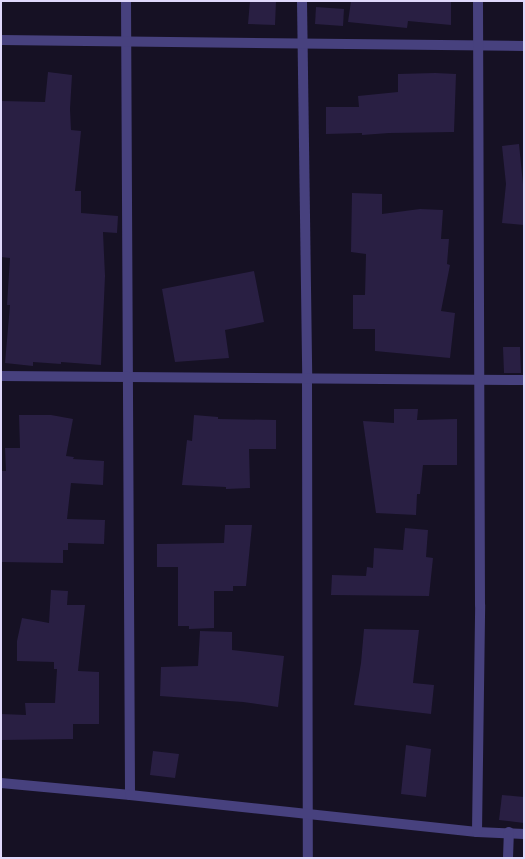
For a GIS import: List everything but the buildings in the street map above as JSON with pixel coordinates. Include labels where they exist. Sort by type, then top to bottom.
[{"type":"street","points":[[126,1],[130,795]]},
{"type":"street","points":[[302,1],[307,378],[308,858]]},
{"type":"street","points":[[477,832],[480,605],[478,1]]},
{"type":"street","points":[[1,40],[524,46]]},
{"type":"street","points":[[1,376],[524,380]]},
{"type":"street","points":[[1,783],[130,795],[477,832],[509,832],[524,834]]},
{"type":"street","points":[[508,858],[509,832]]}]
